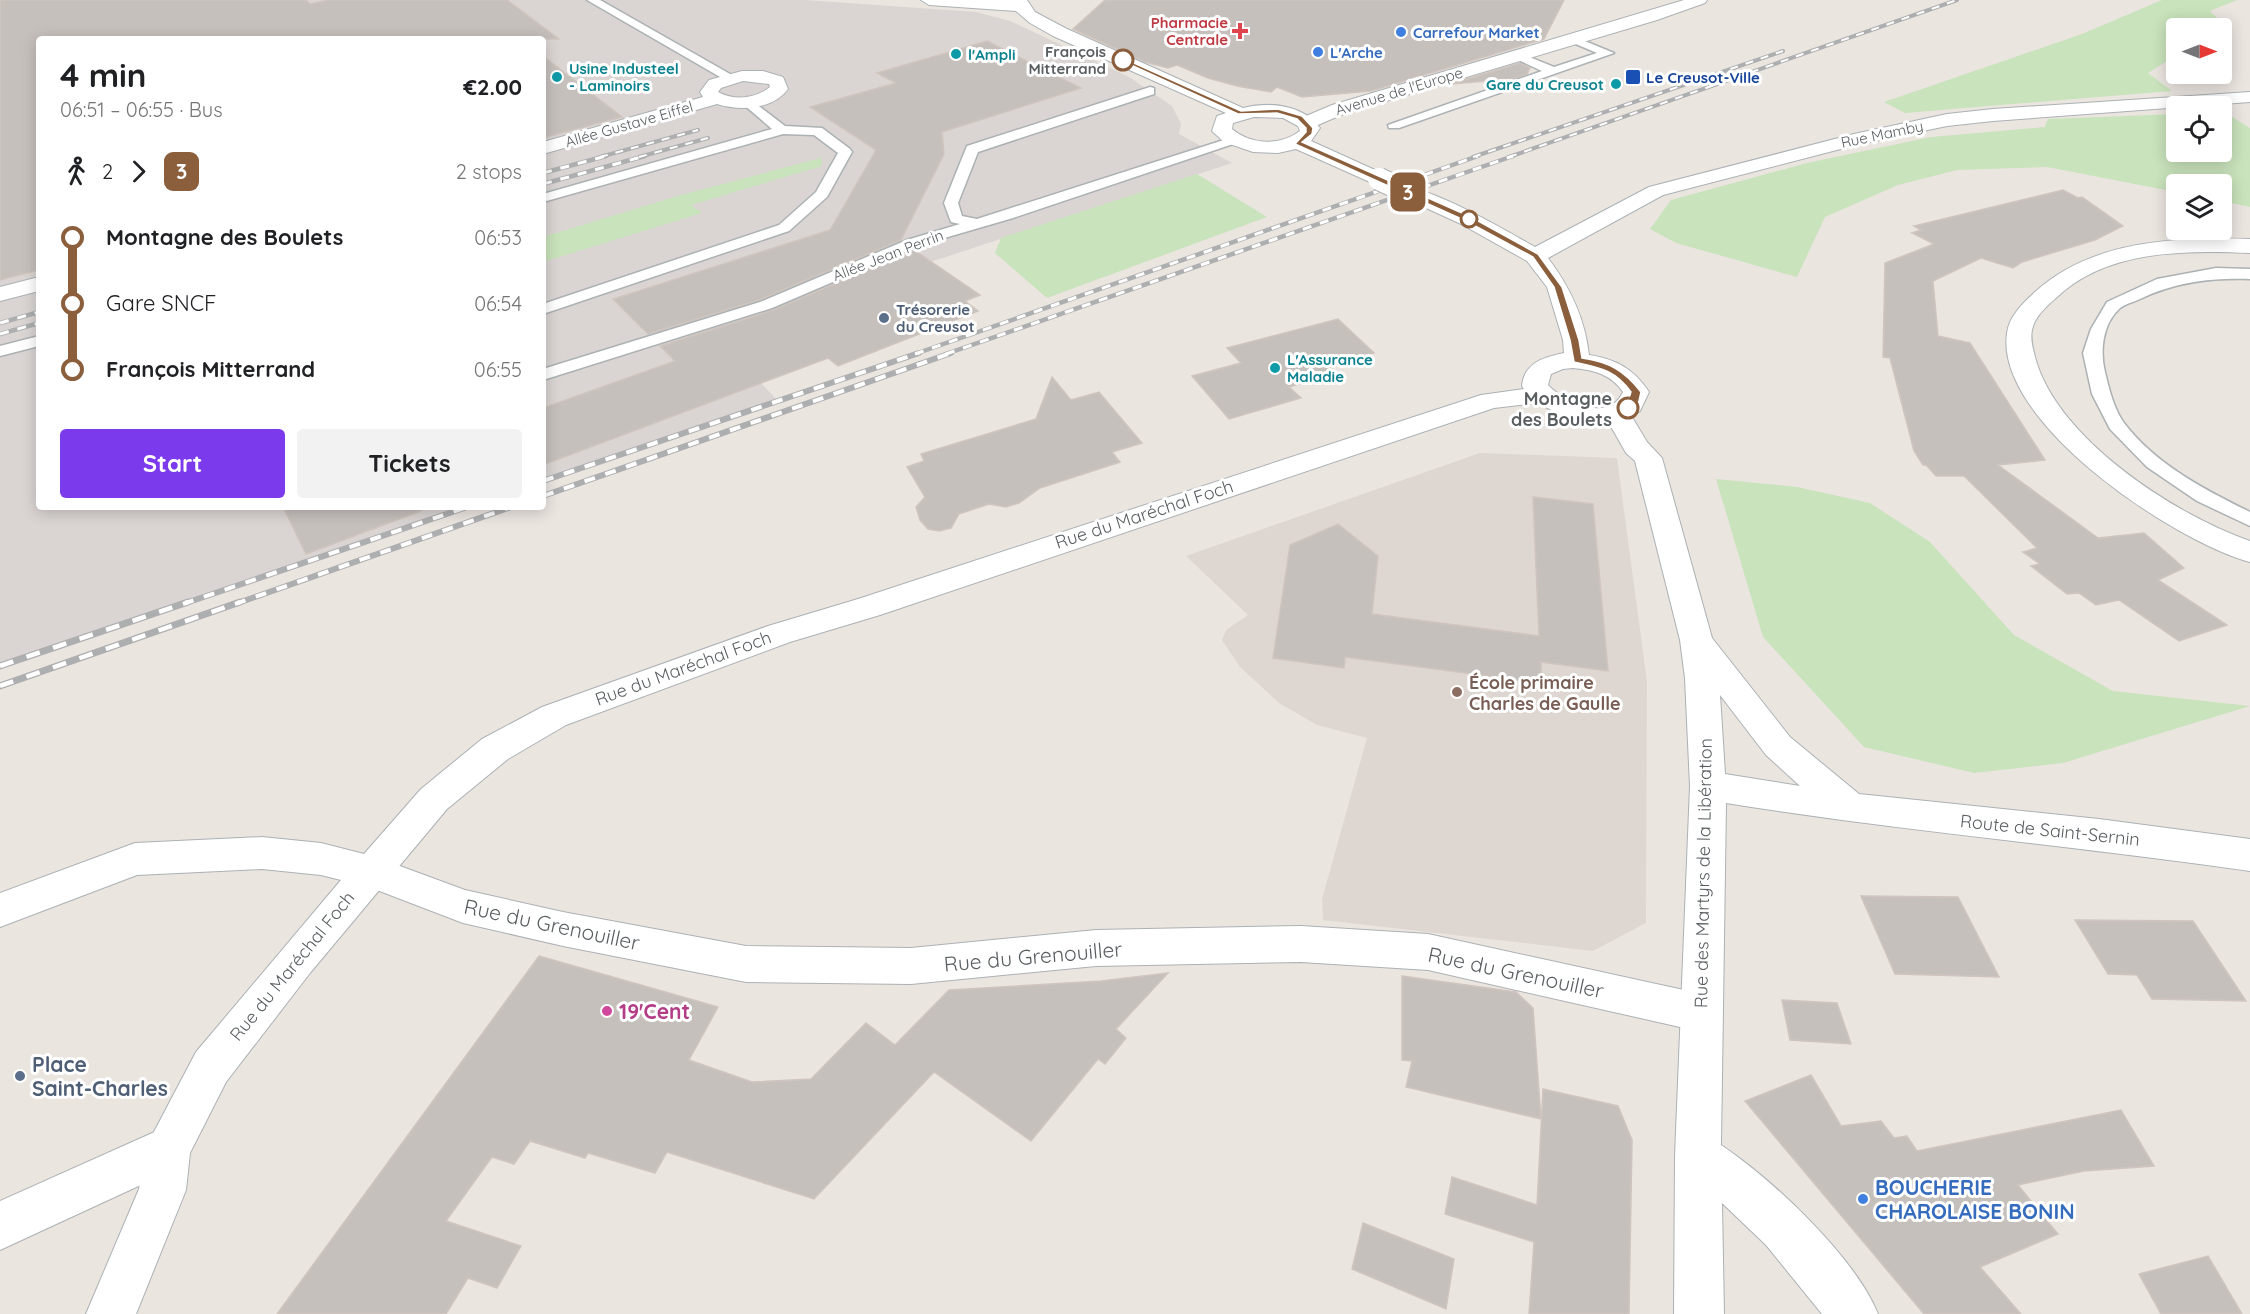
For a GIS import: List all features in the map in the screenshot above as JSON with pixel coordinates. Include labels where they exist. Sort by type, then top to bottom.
[{"type":"street","points":[[929,0],[1019,3],[1032,17],[1059,32],[1240,113]]},
{"type":"street","name":"Avenue de l'Europe","points":[[1306,123],[1339,109],[1700,0]]},
{"type":"street","name":"Allée Gustave Eiffel","points":[[546,147],[716,99],[747,102],[775,93],[779,85],[771,78],[763,76],[731,78],[711,88],[709,92],[716,99]]},
{"type":"street","name":"Rue Mamby","points":[[1535,255],[1656,191],[1854,140],[1947,120],[1993,115],[2250,97]]},
{"type":"street","points":[[1306,146],[1309,133],[1306,123],[1278,111],[1240,113],[1224,120],[1222,126],[1227,136],[1235,141],[1259,146],[1306,146],[1469,219],[1535,255],[1558,287],[1575,340],[1578,360]]},
{"type":"street","points":[[2250,246],[2177,246],[2128,254],[2091,266],[2064,278],[2025,314],[2018,335],[2019,346],[2033,388],[2065,430],[2102,465],[2136,493],[2201,532],[2250,552]]},
{"type":"street","points":[[0,294],[36,285]]},
{"type":"street","points":[[1578,360],[1609,368],[1631,383],[1636,392],[1635,401],[1628,408],[1616,413],[1584,414],[1567,410],[1541,395],[1535,386],[1535,378],[1539,370],[1549,364],[1578,360]]},
{"type":"street","name":"Rue du Maréchal Foch","points":[[111,1314],[162,1190],[168,1149],[211,1067],[370,871],[434,799],[495,749],[554,716],[779,634],[868,608],[959,575],[1490,401],[1541,395]]},
{"type":"street","name":"Rue des Martyrs de la Libération","points":[[1616,413],[1636,447],[1648,458],[1695,640],[1702,678],[1708,786],[1698,1156],[1699,1314]]},
{"type":"street","points":[[1695,640],[1778,746],[1851,808]]},
{"type":"street","name":"Route de Saint-Sernin","points":[[1708,786],[1851,808],[2099,834],[2250,855]]},
{"type":"street","name":"Rue du Grenouiller","points":[[0,910],[135,859],[262,853],[321,859],[370,871],[463,906],[563,929],[746,964],[910,966],[1096,948],[1301,944],[1428,952],[1702,1013]]},
{"type":"street","points":[[0,1226],[168,1149]]},
{"type":"street","points":[[1698,1156],[1735,1180],[1763,1204],[1853,1314]]},
{"type":"lane","points":[[592,0],[731,78]]},
{"type":"lane","points":[[1394,125],[1608,53],[1575,39]]},
{"type":"lane","points":[[1518,56],[1553,71]]},
{"type":"lane","points":[[978,224],[956,219],[951,203],[972,149],[1150,91]]},
{"type":"lane","points":[[747,102],[782,130]]},
{"type":"lane","points":[[546,197],[782,130],[817,131],[845,152],[822,194],[784,228],[546,308]]},
{"type":"lane","name":"Allée Jean Perrin","points":[[546,374],[766,305],[912,243],[1235,141]]},
{"type":"lane","points":[[2250,274],[2216,273],[2163,282],[2113,305],[2099,329],[2092,353],[2100,394],[2116,425],[2154,463],[2204,497],[2250,519]]},
{"type":"lane","points":[[0,351],[36,345]]},
{"type":"shaded area","points":[[0,0],[805,0],[976,12],[1010,21],[1129,77],[1172,106],[1181,124],[1179,134],[1232,163],[714,333],[776,399],[546,478],[546,36],[36,36],[36,510],[451,510],[0,664]]},
{"type":"shaded area","name":"École primaire Charles de Gaulle","points":[[1480,453],[1617,458],[1647,682],[1646,923],[1593,951],[1323,920],[1322,899],[1367,738],[1317,725],[1279,703],[1240,667],[1222,640],[1226,630],[1248,615],[1186,556]]},
{"type":"green space","points":[[2162,0],[2237,0],[2210,11],[2217,18],[2166,18],[2166,62],[2148,73],[2172,91],[1905,113],[1884,102],[2082,34]]},
{"type":"green space","points":[[2166,114],[2166,162],[2232,162],[2232,117],[2250,128],[2250,207],[2232,203],[2232,174],[2166,174],[2166,190],[2047,167],[1957,170],[1898,185],[1825,217],[1797,277],[1676,243],[1650,229],[1671,200],[1807,163],[1931,137],[2045,127],[2048,119]]},
{"type":"green space","points":[[821,158],[822,166],[691,205],[702,213],[546,261],[546,236],[681,195]]},
{"type":"green space","points":[[1197,174],[1267,217],[1047,298],[995,253],[1001,238]]},
{"type":"green space","points":[[1716,479],[1797,487],[1870,503],[1930,542],[2014,635],[2113,691],[2250,706],[2063,763],[1974,773],[1864,747],[1763,637]]},
{"type":"building","points":[[0,0],[306,0],[310,4],[329,0],[507,0],[559,39],[546,39],[546,36],[36,36],[36,271],[0,280]]},
{"type":"building","name":"L'Arche","points":[[1105,0],[1564,0],[1544,39],[1371,91],[1302,97],[1277,87],[1271,92],[1237,86],[1208,78],[1177,65],[1168,68],[1145,62],[1073,29]]},
{"type":"building","points":[[987,41],[1081,88],[942,132],[944,154],[901,240],[759,300],[648,334],[613,299],[830,230],[876,150],[810,107],[896,83],[877,73]]},
{"type":"building","points":[[546,58],[622,117],[546,137]]},
{"type":"building","points":[[1520,63],[1530,68],[1527,74],[1513,79],[1450,84]]},
{"type":"building","points":[[2063,190],[2078,198],[2082,197],[2123,226],[2095,240],[2022,262],[2013,268],[1981,258],[1933,281],[1938,336],[1970,343],[2045,460],[1998,465],[2098,538],[2144,533],[2184,568],[2158,580],[2227,625],[2179,641],[2119,600],[2096,605],[2079,593],[2067,594],[2031,566],[2040,564],[2023,552],[2037,548],[1964,476],[1936,476],[1926,465],[1923,465],[1914,451],[1890,358],[1883,357],[1885,263],[1934,244],[1912,233],[1921,230],[1914,226]]},
{"type":"building","points":[[914,250],[980,295],[965,301],[978,311],[838,366],[828,358],[546,464],[546,407],[675,361],[660,346],[773,310]]},
{"type":"building","name":"L'Assurance Maladie","points":[[1338,319],[1374,353],[1328,366],[1336,373],[1289,387],[1301,398],[1229,419],[1192,376],[1241,363],[1227,348]]},
{"type":"building","points":[[1052,377],[1071,400],[1099,392],[1142,443],[1112,452],[1120,462],[1040,488],[1019,503],[1006,507],[989,504],[959,514],[951,528],[939,531],[928,529],[920,520],[916,507],[925,497],[907,467],[924,461],[921,454],[1036,419]]},
{"type":"building","points":[[1533,497],[1593,504],[1608,671],[1541,662],[1541,683],[1345,657],[1344,668],[1273,658],[1290,545],[1338,524],[1378,556],[1372,614],[1539,636]]},
{"type":"building","points":[[284,510],[421,510],[421,511],[306,554]]},
{"type":"building","points":[[1861,896],[1958,897],[1999,977],[1895,974]]},
{"type":"building","points":[[2075,920],[2193,921],[2246,1001],[2152,999],[2137,975],[2108,974]]},
{"type":"building","points":[[539,956],[718,1007],[689,1060],[752,1082],[811,1079],[866,1023],[895,1045],[949,990],[1101,981],[1168,973],[1116,1029],[1126,1038],[1105,1064],[1098,1059],[1031,1141],[934,1072],[814,1199],[667,1152],[655,1173],[588,1153],[585,1158],[530,1141],[514,1164],[492,1157],[446,1221],[521,1246],[497,1288],[468,1278],[446,1314],[277,1314]]},
{"type":"building","points":[[1402,976],[1516,992],[1533,1008],[1541,1119],[1406,1087],[1412,1061],[1402,1060]]},
{"type":"building","points":[[1782,1000],[1837,1003],[1851,1044],[1790,1040]]},
{"type":"building","points":[[1811,1075],[1841,1126],[1881,1121],[1894,1138],[1907,1136],[1917,1151],[2121,1110],[2154,1166],[2084,1171],[2018,1185],[2058,1234],[1980,1267],[2021,1314],[1924,1314],[1745,1101]]},
{"type":"building","points":[[1543,1089],[1618,1106],[1632,1140],[1629,1314],[1529,1314],[1534,1242],[1445,1214],[1452,1177],[1537,1205]]},
{"type":"building","points":[[1363,1223],[1454,1259],[1446,1309],[1352,1269]]},
{"type":"building","points":[[2208,1256],[2242,1314],[2161,1314],[2139,1274]]},
{"type":"railway","points":[[1509,157],[1957,0]]},
{"type":"railway","points":[[1473,157],[1783,51]]},
{"type":"railway","points":[[600,157],[698,130]]},
{"type":"railway","points":[[639,157],[708,138]]},
{"type":"railway","points":[[546,172],[606,156]]},
{"type":"railway","points":[[546,183],[645,156]]},
{"type":"railway","points":[[915,354],[1478,156]]},
{"type":"railway","points":[[946,354],[1513,156]]},
{"type":"railway","points":[[0,323],[36,313]]},
{"type":"railway","points":[[0,334],[36,324]]},
{"type":"railway","points":[[546,480],[919,353]]},
{"type":"railway","points":[[546,495],[951,353]]},
{"type":"railway","points":[[183,604],[458,510]]},
{"type":"railway","points":[[235,604],[502,510]]},
{"type":"railway","points":[[0,666],[188,602]]},
{"type":"railway","points":[[0,686],[240,602]]},
{"type":"bus line","name":"3","points":[[1123,60],[1240,113],[1278,111],[1299,118],[1310,128],[1305,138],[1297,142],[1469,219],[1535,255],[1558,287],[1575,340],[1578,360],[1594,363],[1622,374],[1636,392],[1635,401],[1628,408]]},
{"type":"place","name":"Pharmacie Centrale","points":[[1240,31]]},
{"type":"place","name":"Carrefour Market","points":[[1401,32]]},
{"type":"place","name":"L'Arche","points":[[1318,52]]},
{"type":"place","name":"l'Ampli","points":[[956,54]]},
{"type":"place","name":"François Mitterrand","points":[[1123,60]]},
{"type":"place","name":"Usine Industeel - Laminoirs","points":[[557,77]]},
{"type":"place","name":"Le Creusot-Ville","points":[[1633,77]]},
{"type":"place","name":"Gare du Creusot","points":[[1616,84]]},
{"type":"place","name":"Trésorerie du Creusot","points":[[884,318]]},
{"type":"place","name":"L'Assurance Maladie","points":[[1275,368]]},
{"type":"place","name":"Montagne des Boulets","points":[[1628,408]]},
{"type":"place","name":"École primaire Charles de Gaulle","points":[[1457,692]]},
{"type":"place","name":"19'Cent","points":[[607,1011]]},
{"type":"place","name":"Place Saint-Charles","points":[[20,1076]]},
{"type":"place","name":"BOUCHERIE CHAROLAISE BONIN","points":[[1863,1199]]}]
